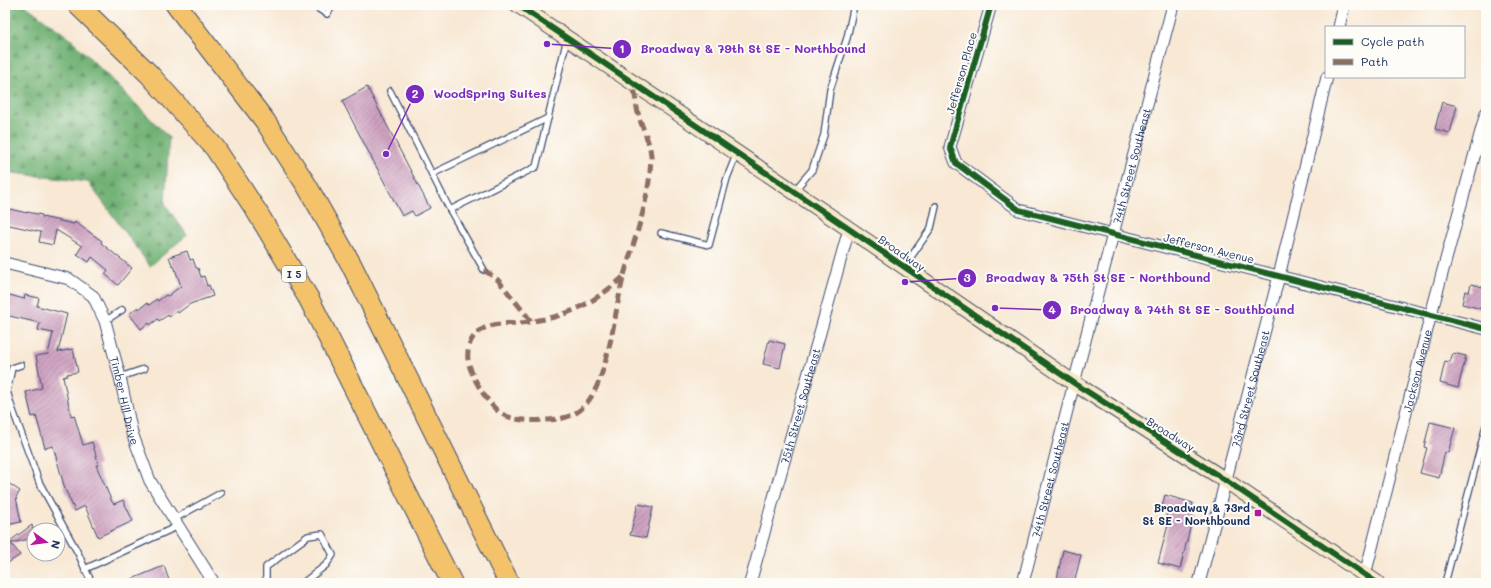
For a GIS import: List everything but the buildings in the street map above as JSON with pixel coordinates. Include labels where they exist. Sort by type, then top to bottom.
[{"type":"highway","name":"I 5","points":[[78,5],[149,74],[215,148],[224,161],[309,299],[452,583]]},
{"type":"highway","points":[[176,5],[265,121],[307,186],[351,264],[509,583]]},
{"type":"street","name":"Broadway","points":[[518,5],[1074,383],[1226,480],[1368,580]]},
{"type":"street","name":"Jefferson Place","points":[[950,147],[991,5]]},
{"type":"street","name":"74th Street Southeast","points":[[1023,583],[1173,5]]},
{"type":"street","points":[[1339,26],[1344,5]]},
{"type":"street","name":"73rd Street Southeast","points":[[1199,583],[1279,276],[1327,78]]},
{"type":"street","name":"Jackson Avenue","points":[[1368,580],[1431,314],[1486,113]]},
{"type":"street","name":"Jefferson Avenue","points":[[950,147],[956,163],[1019,210],[1486,329]]},
{"type":"street","name":"75th Street Southeast","points":[[750,583],[849,229]]},
{"type":"street","name":"Timber Hill Drive","points":[[5,263],[69,279],[94,296],[105,322],[120,377],[134,440],[150,481],[214,583]]},
{"type":"lane","points":[[312,5],[327,14],[333,5]]},
{"type":"lane","points":[[794,192],[812,170],[824,135],[830,90],[847,38],[854,5]]},
{"type":"lane","points":[[450,210],[536,167],[567,38]]},
{"type":"lane","points":[[390,92],[450,210],[484,270]]},
{"type":"lane","points":[[432,174],[548,118]]},
{"type":"lane","points":[[661,232],[709,245],[727,178],[737,153]]},
{"type":"lane","points":[[904,267],[931,228],[936,206]]},
{"type":"lane","points":[[105,322],[122,310]]},
{"type":"lane","points":[[21,365],[12,368],[6,390],[39,482],[79,555],[92,583]]},
{"type":"lane","points":[[120,377],[144,369]]},
{"type":"lane","points":[[1445,583],[1486,426]]},
{"type":"lane","points":[[85,569],[176,523],[221,493]]},
{"type":"lane","points":[[266,583],[266,567],[308,536],[322,534],[333,555],[326,565],[303,583]]},
{"type":"green space","points":[[5,5],[25,5],[72,40],[169,137],[165,204],[187,235],[150,266],[88,182],[5,172]]},
{"type":"marked path","points":[[623,277],[590,302],[561,315],[535,321],[490,326],[475,335],[471,340],[468,350],[468,360],[476,382],[491,405],[502,414],[512,418],[523,420],[559,419],[572,415],[580,410],[590,399],[598,384],[609,347],[620,290],[643,213],[650,173],[651,156],[648,141],[638,113],[634,83]]},
{"type":"marked path","points":[[484,270],[498,280],[531,321]]},
{"type":"cycle path","points":[[518,5],[1074,383],[1225,480],[1377,583]]},
{"type":"cycle path","points":[[991,5],[950,147],[956,163],[1019,210],[1486,329]]},
{"type":"place","name":"Broadway & 79th St SE - Northbound","points":[[547,44]]},
{"type":"place","name":"WoodSpring Suites","points":[[386,154]]},
{"type":"place","name":"Broadway & 75th St SE - Northbound","points":[[905,282]]},
{"type":"place","name":"Broadway & 74th St SE - Southbound","points":[[995,308]]},
{"type":"place","name":"Broadway & 73rd St SE - Northbound","points":[[1258,513]]}]
